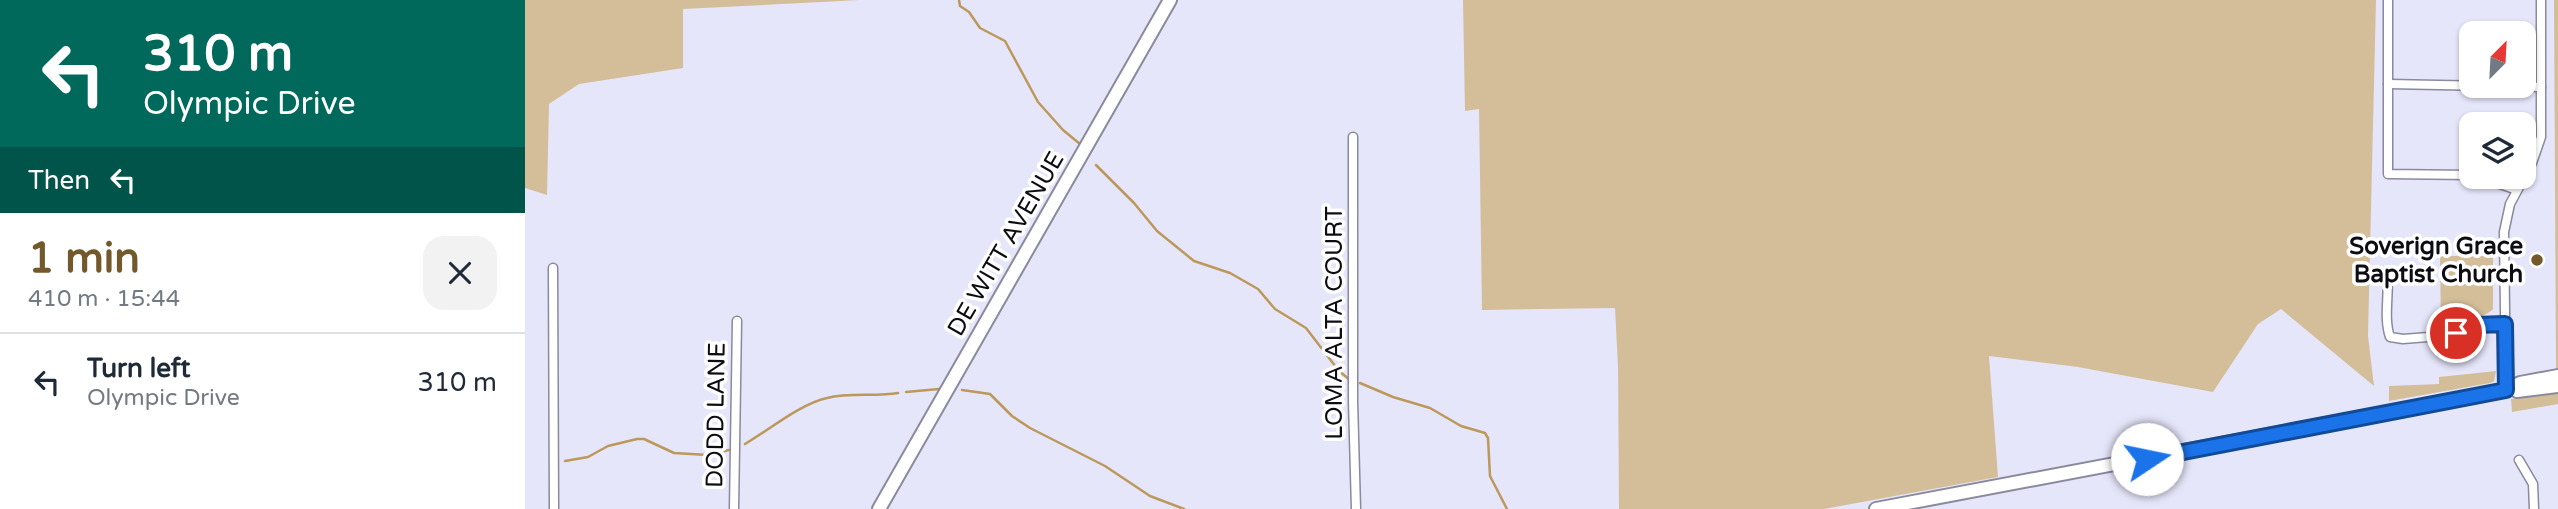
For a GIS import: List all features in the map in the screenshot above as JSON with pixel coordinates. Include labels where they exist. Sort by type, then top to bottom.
[{"type":"street","name":"DE WITT AVENUE","points":[[879,509],[1170,0]]},
{"type":"street","points":[[2388,0],[2388,174],[2459,175]]},
{"type":"street","points":[[2506,390],[2504,232],[2510,204],[2538,150],[2541,136],[2541,0]]},
{"type":"street","points":[[2388,85],[2541,87]]},
{"type":"street","name":"LOMA ALTA COURT","points":[[1353,137],[1353,401],[1356,509]]},
{"type":"street","points":[[553,268],[554,509]]},
{"type":"street","points":[[2387,272],[2389,292],[2386,326],[2390,337],[2403,340],[2441,336],[2475,325],[2505,324]]},
{"type":"street","name":"DODD LANE","points":[[734,509],[737,321]]},
{"type":"street","points":[[2506,390],[2520,383],[2558,376]]},
{"type":"street","points":[[1876,509],[2506,390],[2521,391],[2558,386]]},
{"type":"street","points":[[2519,460],[2533,484],[2533,509]]},
{"type":"shaded area","points":[[525,0],[860,0],[683,9],[683,68],[579,84],[549,104],[547,195],[525,188]]},
{"type":"shaded area","points":[[1463,0],[2376,0],[2368,336],[2374,386],[2281,309],[2258,324],[2213,392],[2078,367],[1989,356],[1998,477],[1824,509],[1619,509],[1615,308],[1482,310],[1479,109],[1465,111]]},
{"type":"shaded area","points":[[2554,0],[2558,0],[2558,370],[2556,370]]},
{"type":"shaded area","points":[[2440,256],[2493,256],[2493,309],[2476,318],[2441,327]]},
{"type":"shaded area","points":[[2496,371],[2494,381],[2490,383],[2389,401],[2389,386],[2439,384],[2439,377]]},
{"type":"shaded area","points":[[2558,390],[2558,404],[2512,412],[2511,399]]},
{"type":"waterway","points":[[959,0],[960,6],[969,12],[980,28],[1005,41],[1038,102],[1063,130],[1080,144]]},
{"type":"waterway","points":[[1096,165],[1134,203],[1157,231],[1194,261],[1230,273],[1258,289],[1275,309],[1306,328],[1339,371],[1350,380]]},
{"type":"waterway","points":[[1360,383],[1430,408],[1461,426],[1485,433],[1488,438],[1490,476],[1507,509]]},
{"type":"waterway","points":[[906,392],[939,389]]},
{"type":"waterway","points":[[962,390],[990,394],[1012,416],[1030,428],[1105,466],[1150,496],[1184,509]]},
{"type":"waterway","points":[[745,444],[817,401],[845,395],[898,393]]},
{"type":"waterway","points":[[565,461],[588,457],[608,446],[637,439],[644,439],[674,453],[708,455],[729,450]]},
{"type":"place","name":"Soverign Grace Baptist Church","points":[[2537,260]]},
{"type":"route","points":[[2147,459],[2506,390],[2505,324],[2475,325],[2456,333]]}]
